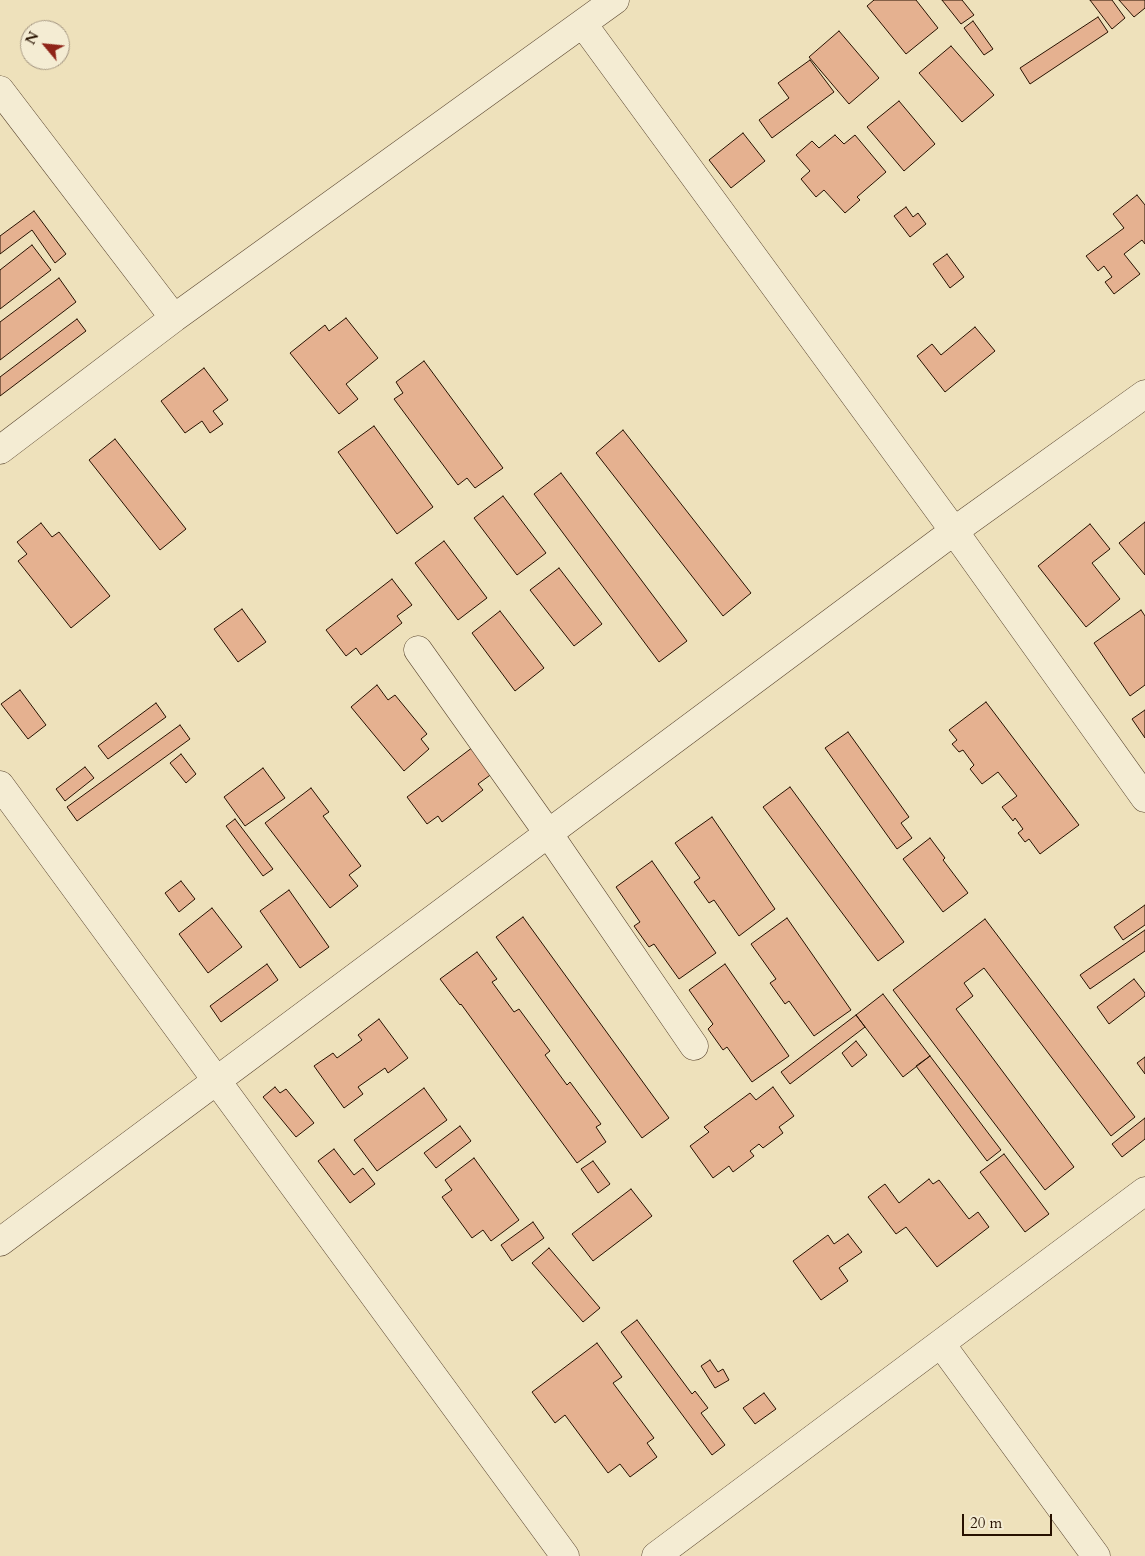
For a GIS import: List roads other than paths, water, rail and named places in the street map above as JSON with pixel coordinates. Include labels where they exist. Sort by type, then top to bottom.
[{"type":"street","points":[[0,450],[174,318],[615,0]]},
{"type":"street","points":[[583,24],[954,531],[1145,798]]},
{"type":"street","points":[[0,90],[174,318]]},
{"type":"street","points":[[0,1242],[954,531],[1145,394]]},
{"type":"street","points":[[418,650],[548,833],[694,1046]]},
{"type":"street","points":[[0,785],[565,1556]]},
{"type":"street","points":[[656,1556],[1145,1191]]},
{"type":"street","points":[[940,1344],[1096,1556]]}]
